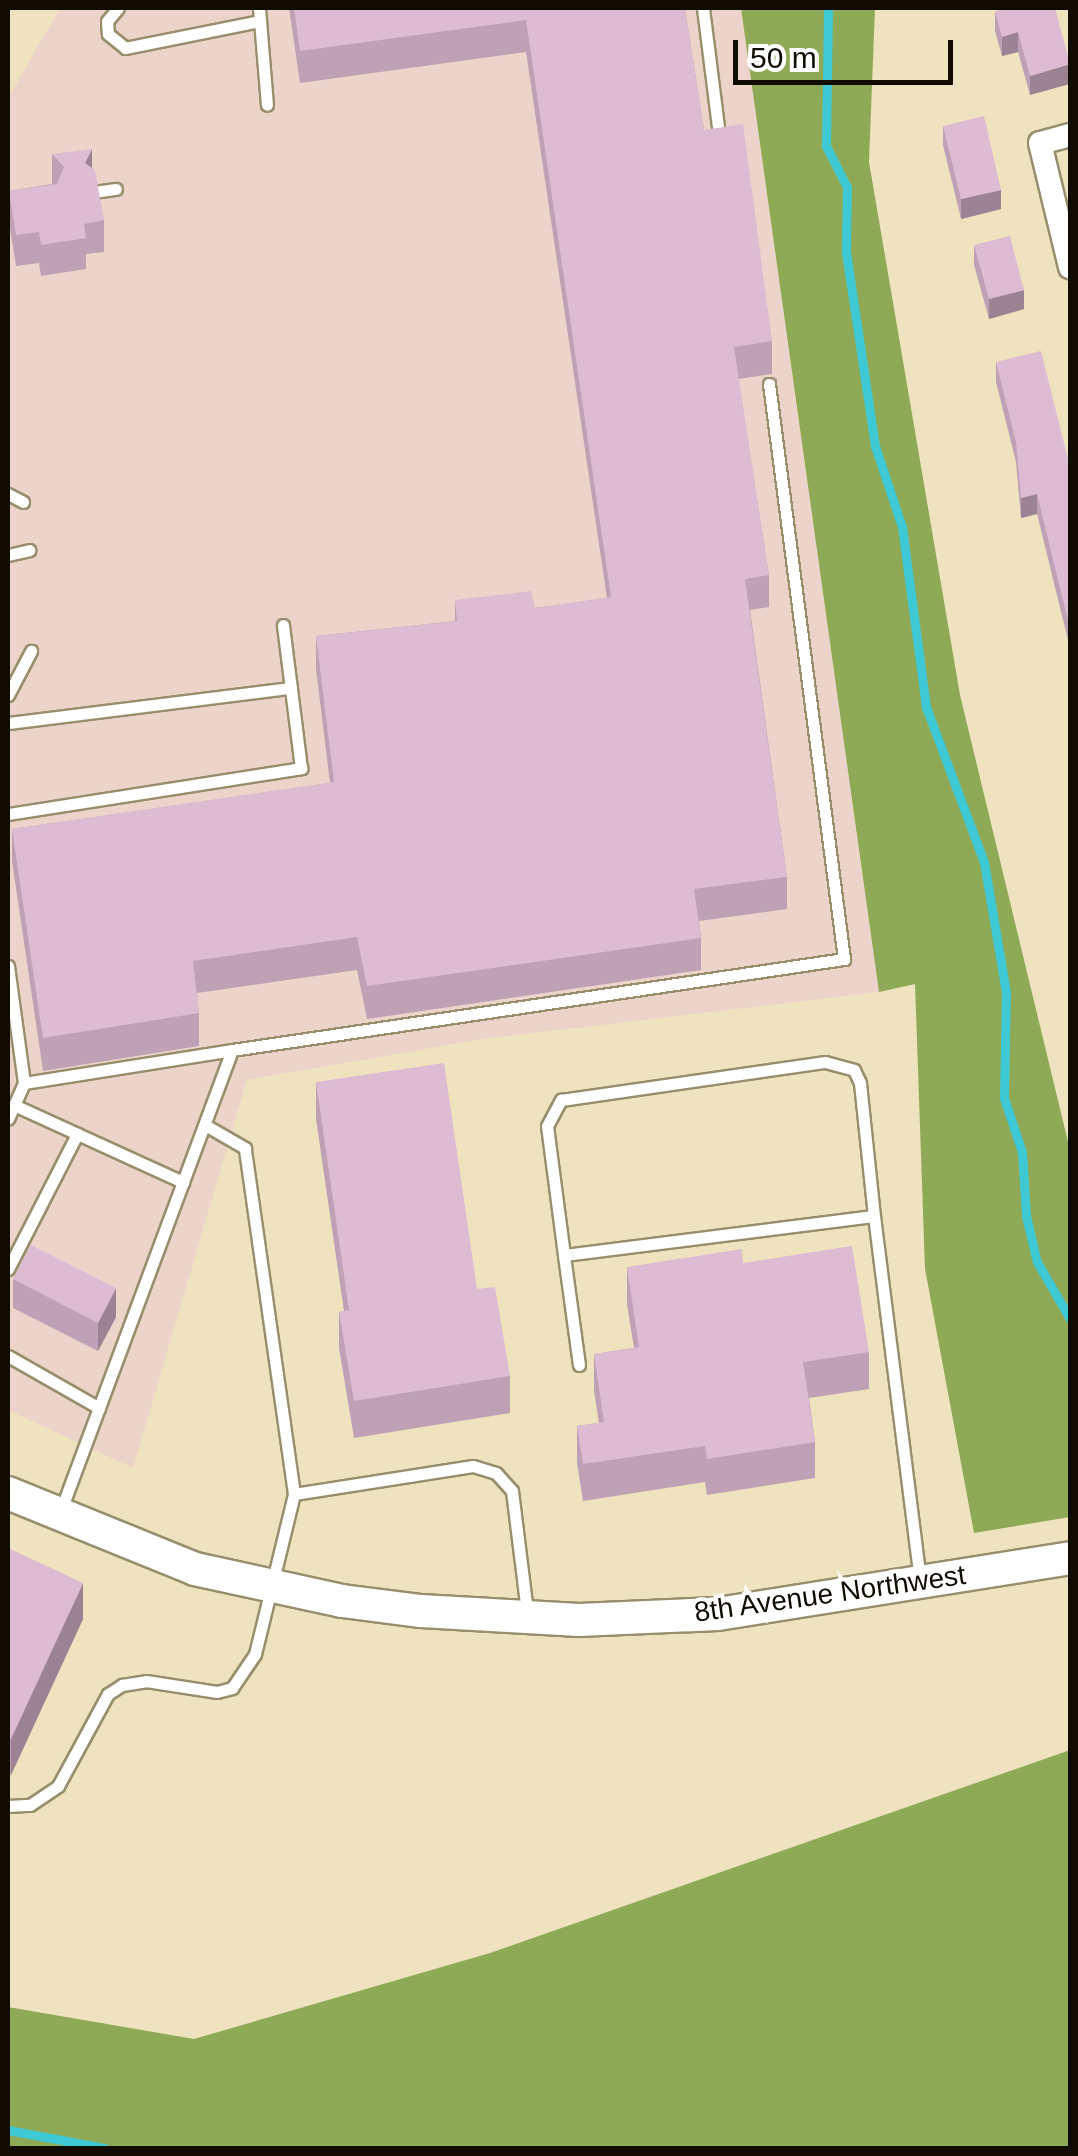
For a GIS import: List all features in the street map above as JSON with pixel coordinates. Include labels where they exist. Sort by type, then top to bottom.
[{"type":"street","points":[[1070,135],[1040,143],[1070,267]]},
{"type":"street","name":"8th Avenue Northwest","points":[[8,1493],[58,1517],[195,1569],[362,1604],[528,1616],[718,1614],[1070,1558]]},
{"type":"lane","points":[[118,8],[107,21],[108,34],[125,48],[260,22]]},
{"type":"lane","points":[[259,8],[267,105]]},
{"type":"lane","points":[[703,8],[718,126]]},
{"type":"lane","points":[[94,192],[116,188]]},
{"type":"lane","points":[[24,1083],[844,959],[769,384]]},
{"type":"lane","points":[[8,494],[23,502]]},
{"type":"lane","points":[[8,555],[30,550]]},
{"type":"lane","points":[[8,814],[301,768],[284,625]]},
{"type":"lane","points":[[8,695],[31,651]]},
{"type":"lane","points":[[8,723],[291,688]]},
{"type":"lane","points":[[8,966],[24,1083],[8,1120]]},
{"type":"lane","points":[[58,1517],[232,1050]]},
{"type":"lane","points":[[579,1365],[547,1126],[561,1100],[825,1062],[854,1070],[860,1083],[920,1580]]},
{"type":"lane","points":[[14,1105],[183,1182]]},
{"type":"lane","points":[[8,1806],[30,1806],[58,1786],[108,1694],[122,1685],[232,1688],[255,1654],[294,1494],[245,1148],[204,1125]]},
{"type":"lane","points":[[8,1269],[77,1134]]},
{"type":"lane","points":[[564,1254],[874,1216]]},
{"type":"lane","points":[[8,1356],[99,1408]]},
{"type":"lane","points":[[294,1494],[473,1466],[496,1473],[512,1492],[528,1616]]},
{"type":"shaded area","points":[[60,8],[741,8],[879,992],[483,1039],[247,1080],[133,1468],[8,1410],[8,98]]},
{"type":"green space","points":[[741,8],[875,8],[869,162],[960,695],[1070,1150],[1070,1517],[974,1533],[925,1269],[915,984],[879,992]]},
{"type":"green space","points":[[1070,1750],[1070,2148],[8,2148],[8,2007],[194,2039],[490,1953]]},
{"type":"building","points":[[294,8],[685,8],[704,130],[743,124],[772,341],[734,347],[769,575],[745,579],[787,877],[694,889],[701,938],[367,986],[357,937],[193,961],[199,1013],[43,1038],[12,829],[334,782],[316,636],[457,621],[455,600],[531,591],[535,608],[611,597],[526,20],[300,51]]},
{"type":"building","points":[[1004,8],[1055,8],[1070,64],[1030,76],[1018,32],[1002,37],[995,12]]},
{"type":"building","points":[[984,116],[1001,190],[961,199],[943,126]]},
{"type":"building","points":[[92,149],[85,163],[95,170],[104,220],[84,224],[86,238],[41,245],[39,232],[16,235],[9,191],[57,184],[64,167],[52,154]]},
{"type":"building","points":[[1010,236],[1024,290],[989,299],[974,245]]},
{"type":"building","points":[[1041,351],[1070,467],[1070,629],[1037,494],[1021,498],[1016,442],[996,362]]},
{"type":"building","points":[[444,1063],[477,1289],[495,1287],[510,1376],[354,1401],[339,1312],[349,1310],[316,1082]]},
{"type":"building","points":[[31,1245],[116,1288],[98,1323],[13,1279]]},
{"type":"building","points":[[852,1246],[869,1352],[803,1362],[815,1442],[707,1459],[705,1446],[583,1464],[577,1426],[604,1422],[594,1354],[639,1347],[627,1267],[742,1249],[743,1263]]},
{"type":"building","points":[[8,1548],[83,1583],[11,1739],[8,1737]]},
{"type":"waterway","points":[[828,8],[826,146],[847,187],[846,252],[875,446],[902,527],[926,707],[984,862],[1006,992],[1004,1098],[1022,1152],[1026,1216],[1037,1262],[1070,1319]]},
{"type":"waterway","points":[[8,2130],[104,2148]]}]
